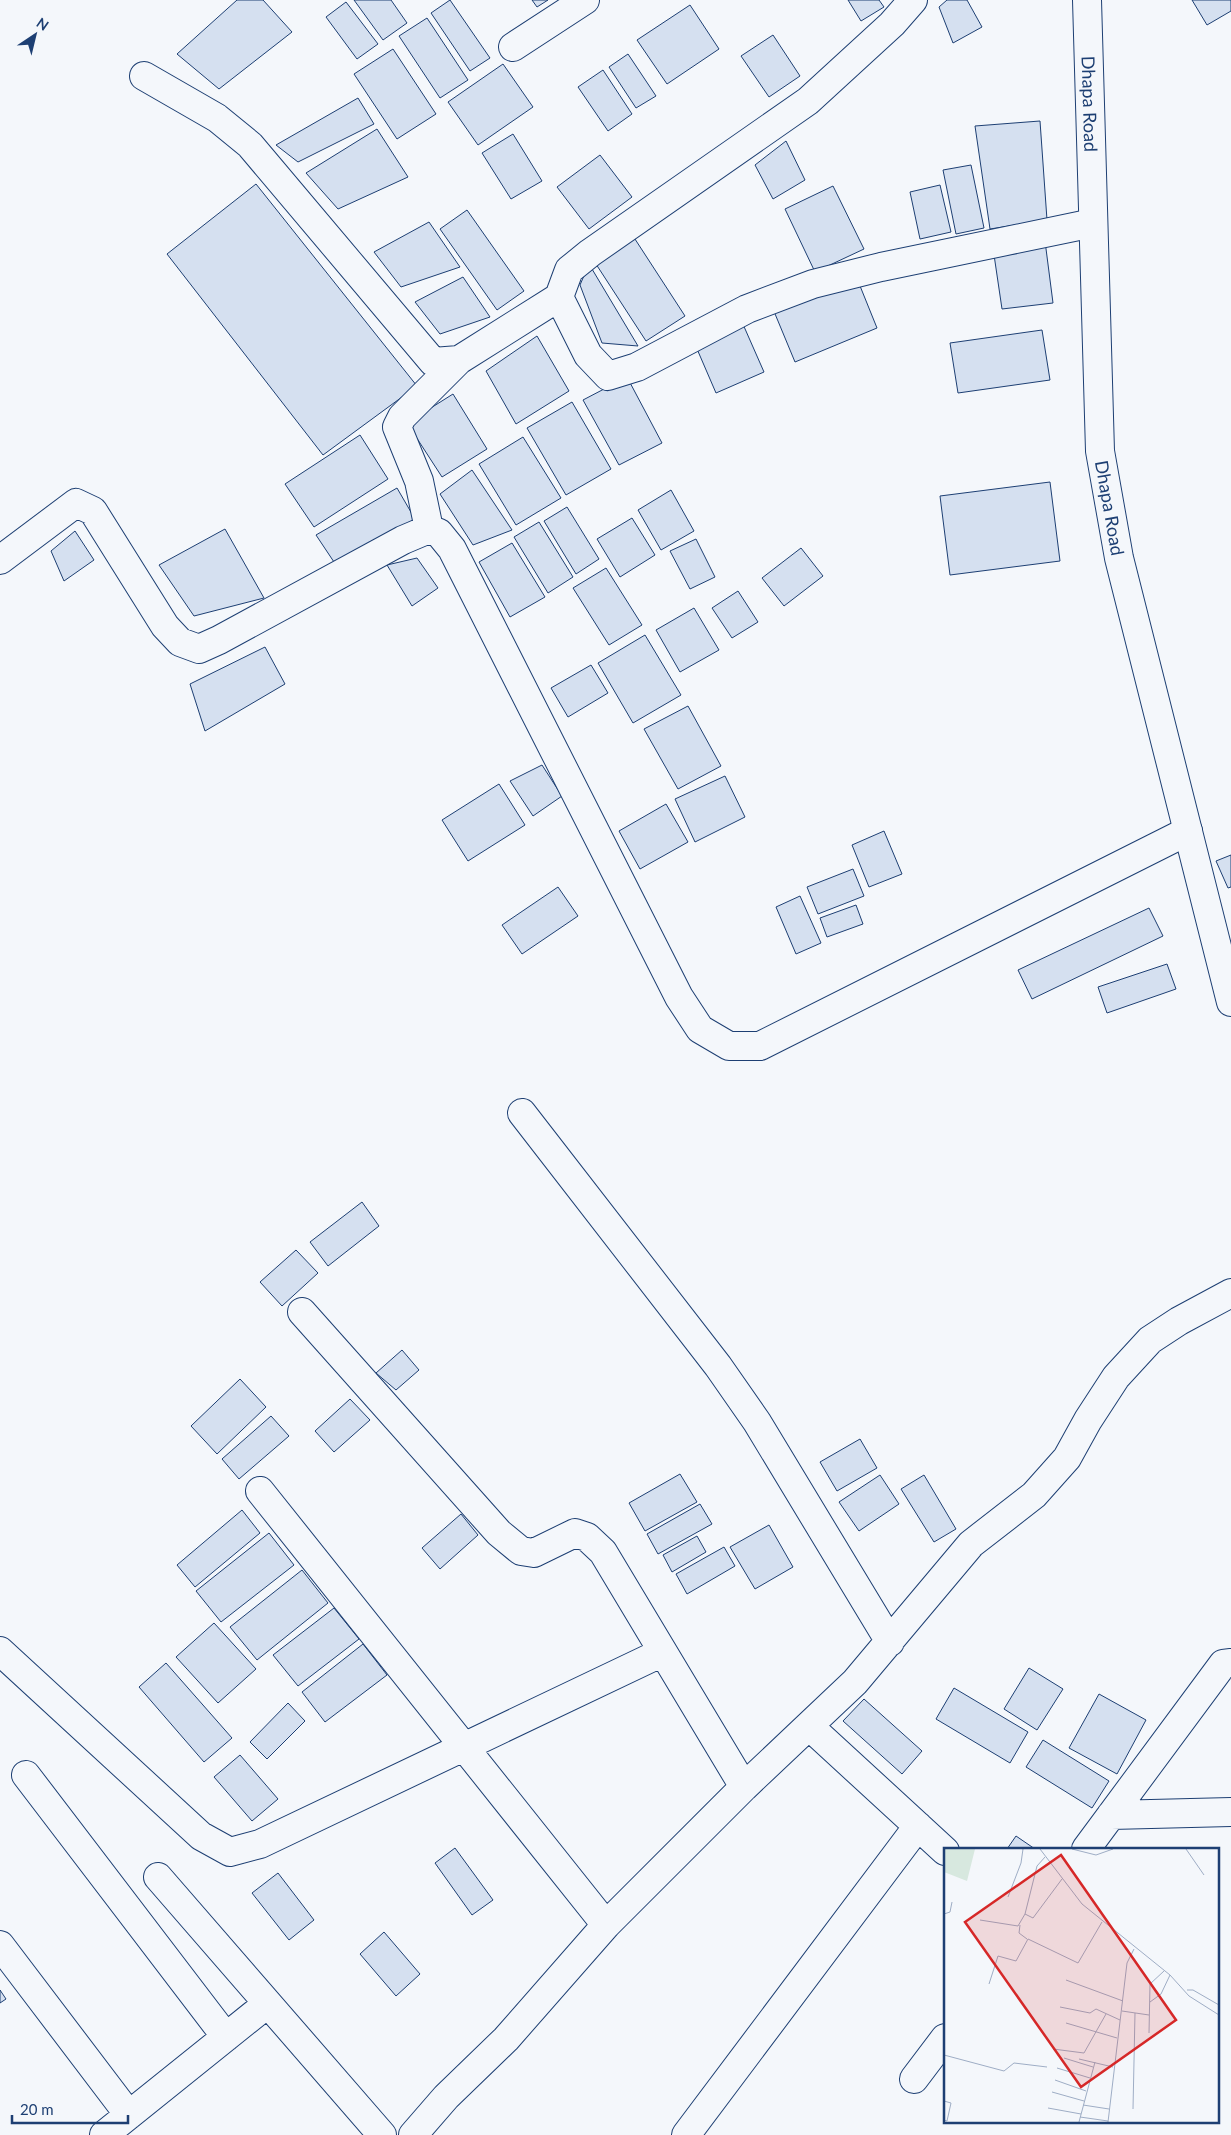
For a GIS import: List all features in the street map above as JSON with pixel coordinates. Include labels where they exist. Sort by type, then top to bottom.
[{"type":"street","points":[[513,47],[585,0]]},
{"type":"street","points":[[429,528],[419,481],[397,427],[402,417],[458,360],[559,297],[569,270],[590,253],[808,101],[892,24],[913,0]]},
{"type":"street","name":"Dhapa Road","points":[[1087,0],[1100,451],[1119,558],[1231,1002]]},
{"type":"street","points":[[144,76],[217,118],[250,145],[433,362],[458,360]]},
{"type":"street","points":[[559,297],[588,355],[608,376],[637,368],[747,309],[813,284],[881,267],[1094,223]]},
{"type":"street","points":[[0,560],[76,503],[93,511],[165,626],[180,642],[199,649],[403,540],[429,528],[440,533],[452,549],[679,997],[700,1030],[729,1046],[760,1046],[1188,831]]},
{"type":"street","points":[[522,1114],[718,1366],[757,1422],[890,1642]]},
{"type":"street","points":[[413,2135],[446,2096],[506,2039],[606,1925],[744,1787],[855,1682],[970,1544],[1034,1496],[1067,1458],[1088,1420],[1116,1377],[1150,1340],[1179,1320],[1231,1293]]},
{"type":"street","points":[[302,1312],[499,1533],[521,1551],[534,1553],[575,1533],[587,1537],[603,1552],[744,1787]]},
{"type":"street","points":[[260,1491],[606,1925]]},
{"type":"street","points":[[0,1651],[201,1836],[230,1852],[260,1844],[663,1652]]},
{"type":"street","points":[[1087,1848],[1223,1664],[1231,1663]]},
{"type":"street","points":[[809,1726],[944,1850]]},
{"type":"street","points":[[26,1775],[226,2037]]},
{"type":"street","points":[[1112,1815],[1231,1812]]},
{"type":"street","points":[[686,2135],[918,1826]]},
{"type":"street","points":[[158,1878],[382,2135]]},
{"type":"street","points":[[0,1945],[129,2115]]},
{"type":"street","points":[[104,2135],[267,2004]]},
{"type":"street","points":[[914,2079],[944,2039]]},
{"type":"building","points":[[237,0],[263,0],[292,32],[219,89],[177,54]]},
{"type":"building","points":[[354,0],[391,0],[407,23],[383,40]]},
{"type":"building","points":[[450,0],[490,58],[470,71],[431,13]]},
{"type":"building","points":[[532,0],[548,0],[537,7]]},
{"type":"building","points":[[848,0],[879,0],[884,7],[861,21]]},
{"type":"building","points":[[947,0],[967,0],[982,27],[953,43],[939,7]]},
{"type":"building","points":[[1192,0],[1231,0],[1231,11],[1207,25]]},
{"type":"building","points":[[346,2],[378,44],[357,59],[326,17]]},
{"type":"building","points":[[690,5],[719,49],[667,84],[637,40]]},
{"type":"building","points":[[427,18],[468,80],[440,98],[399,36]]},
{"type":"building","points":[[773,35],[800,76],[769,97],[741,56]]},
{"type":"building","points":[[393,49],[436,114],[397,139],[354,74]]},
{"type":"building","points":[[628,54],[656,96],[636,108],[609,67]]},
{"type":"building","points":[[503,64],[533,107],[478,145],[448,102]]},
{"type":"building","points":[[603,70],[632,114],[608,131],[578,87]]},
{"type":"building","points":[[358,98],[374,124],[298,162],[276,145]]},
{"type":"building","points":[[1040,121],[1047,220],[990,229],[975,126]]},
{"type":"building","points":[[377,129],[408,177],[338,209],[306,173]]},
{"type":"building","points":[[513,134],[542,181],[511,199],[482,153]]},
{"type":"building","points":[[786,141],[805,180],[773,199],[755,165]]},
{"type":"building","points":[[600,155],[632,197],[589,229],[557,187]]},
{"type":"building","points":[[971,165],[984,228],[956,234],[943,170]]},
{"type":"building","points":[[256,184],[417,386],[323,455],[167,254]]},
{"type":"building","points":[[940,185],[951,232],[920,239],[910,192]]},
{"type":"building","points":[[833,186],[864,249],[815,272],[785,209]]},
{"type":"building","points":[[467,210],[524,291],[497,310],[440,229]]},
{"type":"building","points":[[429,222],[460,267],[401,287],[374,252]]},
{"type":"building","points":[[633,236],[685,316],[646,341],[594,261]]},
{"type":"building","points":[[1045,241],[1053,303],[1002,309],[993,248]]},
{"type":"building","points":[[589,264],[638,346],[602,343],[580,285]]},
{"type":"building","points":[[856,276],[877,328],[795,362],[773,309]]},
{"type":"building","points":[[463,277],[490,317],[440,334],[415,302]]},
{"type":"building","points":[[742,322],[764,372],[716,393],[694,342]]},
{"type":"building","points":[[1042,330],[1050,380],[958,393],[950,343]]},
{"type":"building","points":[[537,336],[569,391],[516,424],[486,371]]},
{"type":"building","points":[[627,377],[662,443],[619,465],[583,400]]},
{"type":"building","points":[[453,394],[487,449],[442,477],[407,423]]},
{"type":"building","points":[[572,402],[611,469],[566,495],[527,428]]},
{"type":"building","points":[[360,435],[388,479],[314,527],[285,484]]},
{"type":"building","points":[[523,437],[561,498],[516,525],[479,464]]},
{"type":"building","points":[[472,470],[512,530],[473,545],[440,494]]},
{"type":"building","points":[[1050,482],[1060,561],[950,575],[940,496]]},
{"type":"building","points":[[397,488],[415,519],[334,562],[316,535]]},
{"type":"building","points":[[671,490],[694,531],[661,550],[638,510]]},
{"type":"building","points":[[567,507],[599,559],[576,574],[544,521]]},
{"type":"building","points":[[632,518],[655,555],[620,577],[597,539]]},
{"type":"building","points":[[539,522],[573,577],[548,593],[514,537]]},
{"type":"building","points":[[225,529],[264,598],[194,616],[159,565]]},
{"type":"building","points":[[75,531],[94,560],[64,581],[51,551]]},
{"type":"building","points":[[696,539],[715,577],[690,589],[670,551]]},
{"type":"building","points":[[512,543],[545,597],[510,617],[479,562]]},
{"type":"building","points":[[801,548],[823,576],[784,606],[762,578]]},
{"type":"building","points":[[417,558],[438,588],[412,606],[387,565]]},
{"type":"building","points":[[606,568],[642,625],[609,645],[573,588]]},
{"type":"building","points":[[738,591],[758,622],[732,638],[712,608]]},
{"type":"building","points":[[694,608],[719,650],[680,672],[656,630]]},
{"type":"building","points":[[645,635],[681,695],[633,723],[598,663]]},
{"type":"building","points":[[265,647],[285,684],[205,731],[190,684]]},
{"type":"building","points":[[591,665],[608,693],[568,717],[551,688]]},
{"type":"building","points":[[688,706],[721,766],[678,789],[644,729]]},
{"type":"building","points":[[542,765],[562,796],[533,816],[510,781]]},
{"type":"building","points":[[725,776],[745,817],[695,842],[675,799]]},
{"type":"building","points":[[499,784],[525,825],[468,861],[442,820]]},
{"type":"building","points":[[666,804],[688,842],[640,869],[619,831]]},
{"type":"building","points":[[884,831],[902,874],[869,887],[852,845]]},
{"type":"building","points":[[1231,855],[1231,887],[1228,888],[1216,861]]},
{"type":"building","points":[[853,869],[864,896],[818,914],[807,887]]},
{"type":"building","points":[[558,887],[578,916],[522,954],[502,925]]},
{"type":"building","points":[[800,896],[821,943],[796,954],[776,907]]},
{"type":"building","points":[[856,905],[863,924],[827,937],[820,918]]},
{"type":"building","points":[[1149,908],[1163,936],[1032,999],[1018,970]]},
{"type":"building","points":[[1167,964],[1176,989],[1107,1013],[1098,987]]},
{"type":"building","points":[[362,1202],[379,1226],[328,1266],[310,1242]]},
{"type":"building","points":[[296,1250],[318,1273],[282,1306],[260,1282]]},
{"type":"building","points":[[402,1350],[419,1370],[396,1390],[376,1373]]},
{"type":"building","points":[[240,1379],[266,1407],[217,1454],[191,1426]]},
{"type":"building","points":[[350,1399],[370,1420],[334,1452],[315,1431]]},
{"type":"building","points":[[271,1416],[289,1436],[239,1479],[222,1459]]},
{"type":"building","points":[[860,1439],[877,1468],[837,1491],[820,1462]]},
{"type":"building","points":[[680,1474],[697,1502],[645,1531],[629,1503]]},
{"type":"building","points":[[880,1475],[899,1504],[859,1531],[839,1502]]},
{"type":"building","points":[[924,1475],[956,1529],[934,1542],[901,1489]]},
{"type":"building","points":[[700,1504],[712,1524],[658,1554],[647,1534]]},
{"type":"building","points":[[242,1510],[260,1533],[195,1587],[177,1565]]},
{"type":"building","points":[[461,1514],[478,1535],[440,1569],[422,1548]]},
{"type":"building","points":[[769,1525],[793,1567],[755,1589],[730,1547]]},
{"type":"building","points":[[269,1533],[294,1565],[221,1622],[196,1591]]},
{"type":"building","points":[[697,1536],[706,1552],[672,1572],[663,1555]]},
{"type":"building","points":[[724,1547],[735,1566],[687,1594],[676,1574]]},
{"type":"building","points":[[302,1570],[328,1603],[257,1660],[230,1627]]},
{"type":"building","points":[[334,1608],[359,1639],[298,1686],[273,1655]]},
{"type":"building","points":[[214,1623],[256,1669],[218,1703],[176,1657]]},
{"type":"building","points":[[363,1644],[387,1675],[325,1722],[302,1692]]},
{"type":"building","points":[[166,1663],[232,1738],[204,1762],[139,1687]]},
{"type":"building","points":[[1029,1668],[1063,1689],[1037,1730],[1004,1709]]},
{"type":"building","points":[[954,1688],[1028,1732],[1010,1763],[936,1719]]},
{"type":"building","points":[[1099,1694],[1146,1720],[1117,1774],[1069,1748]]},
{"type":"building","points":[[864,1699],[922,1751],[902,1774],[843,1721]]},
{"type":"building","points":[[288,1703],[305,1721],[267,1759],[250,1742]]},
{"type":"building","points":[[1043,1740],[1109,1781],[1092,1808],[1026,1767]]},
{"type":"building","points":[[240,1755],[278,1799],[252,1821],[214,1777]]},
{"type":"building","points":[[1016,1836],[1034,1848],[1008,1848]]},
{"type":"building","points":[[455,1848],[493,1900],[472,1915],[435,1863]]},
{"type":"building","points":[[278,1873],[314,1920],[289,1940],[252,1893]]},
{"type":"building","points":[[384,1932],[420,1974],[396,1996],[360,1954]]},
{"type":"building","points":[[0,1990],[6,1999],[0,2003]]}]
